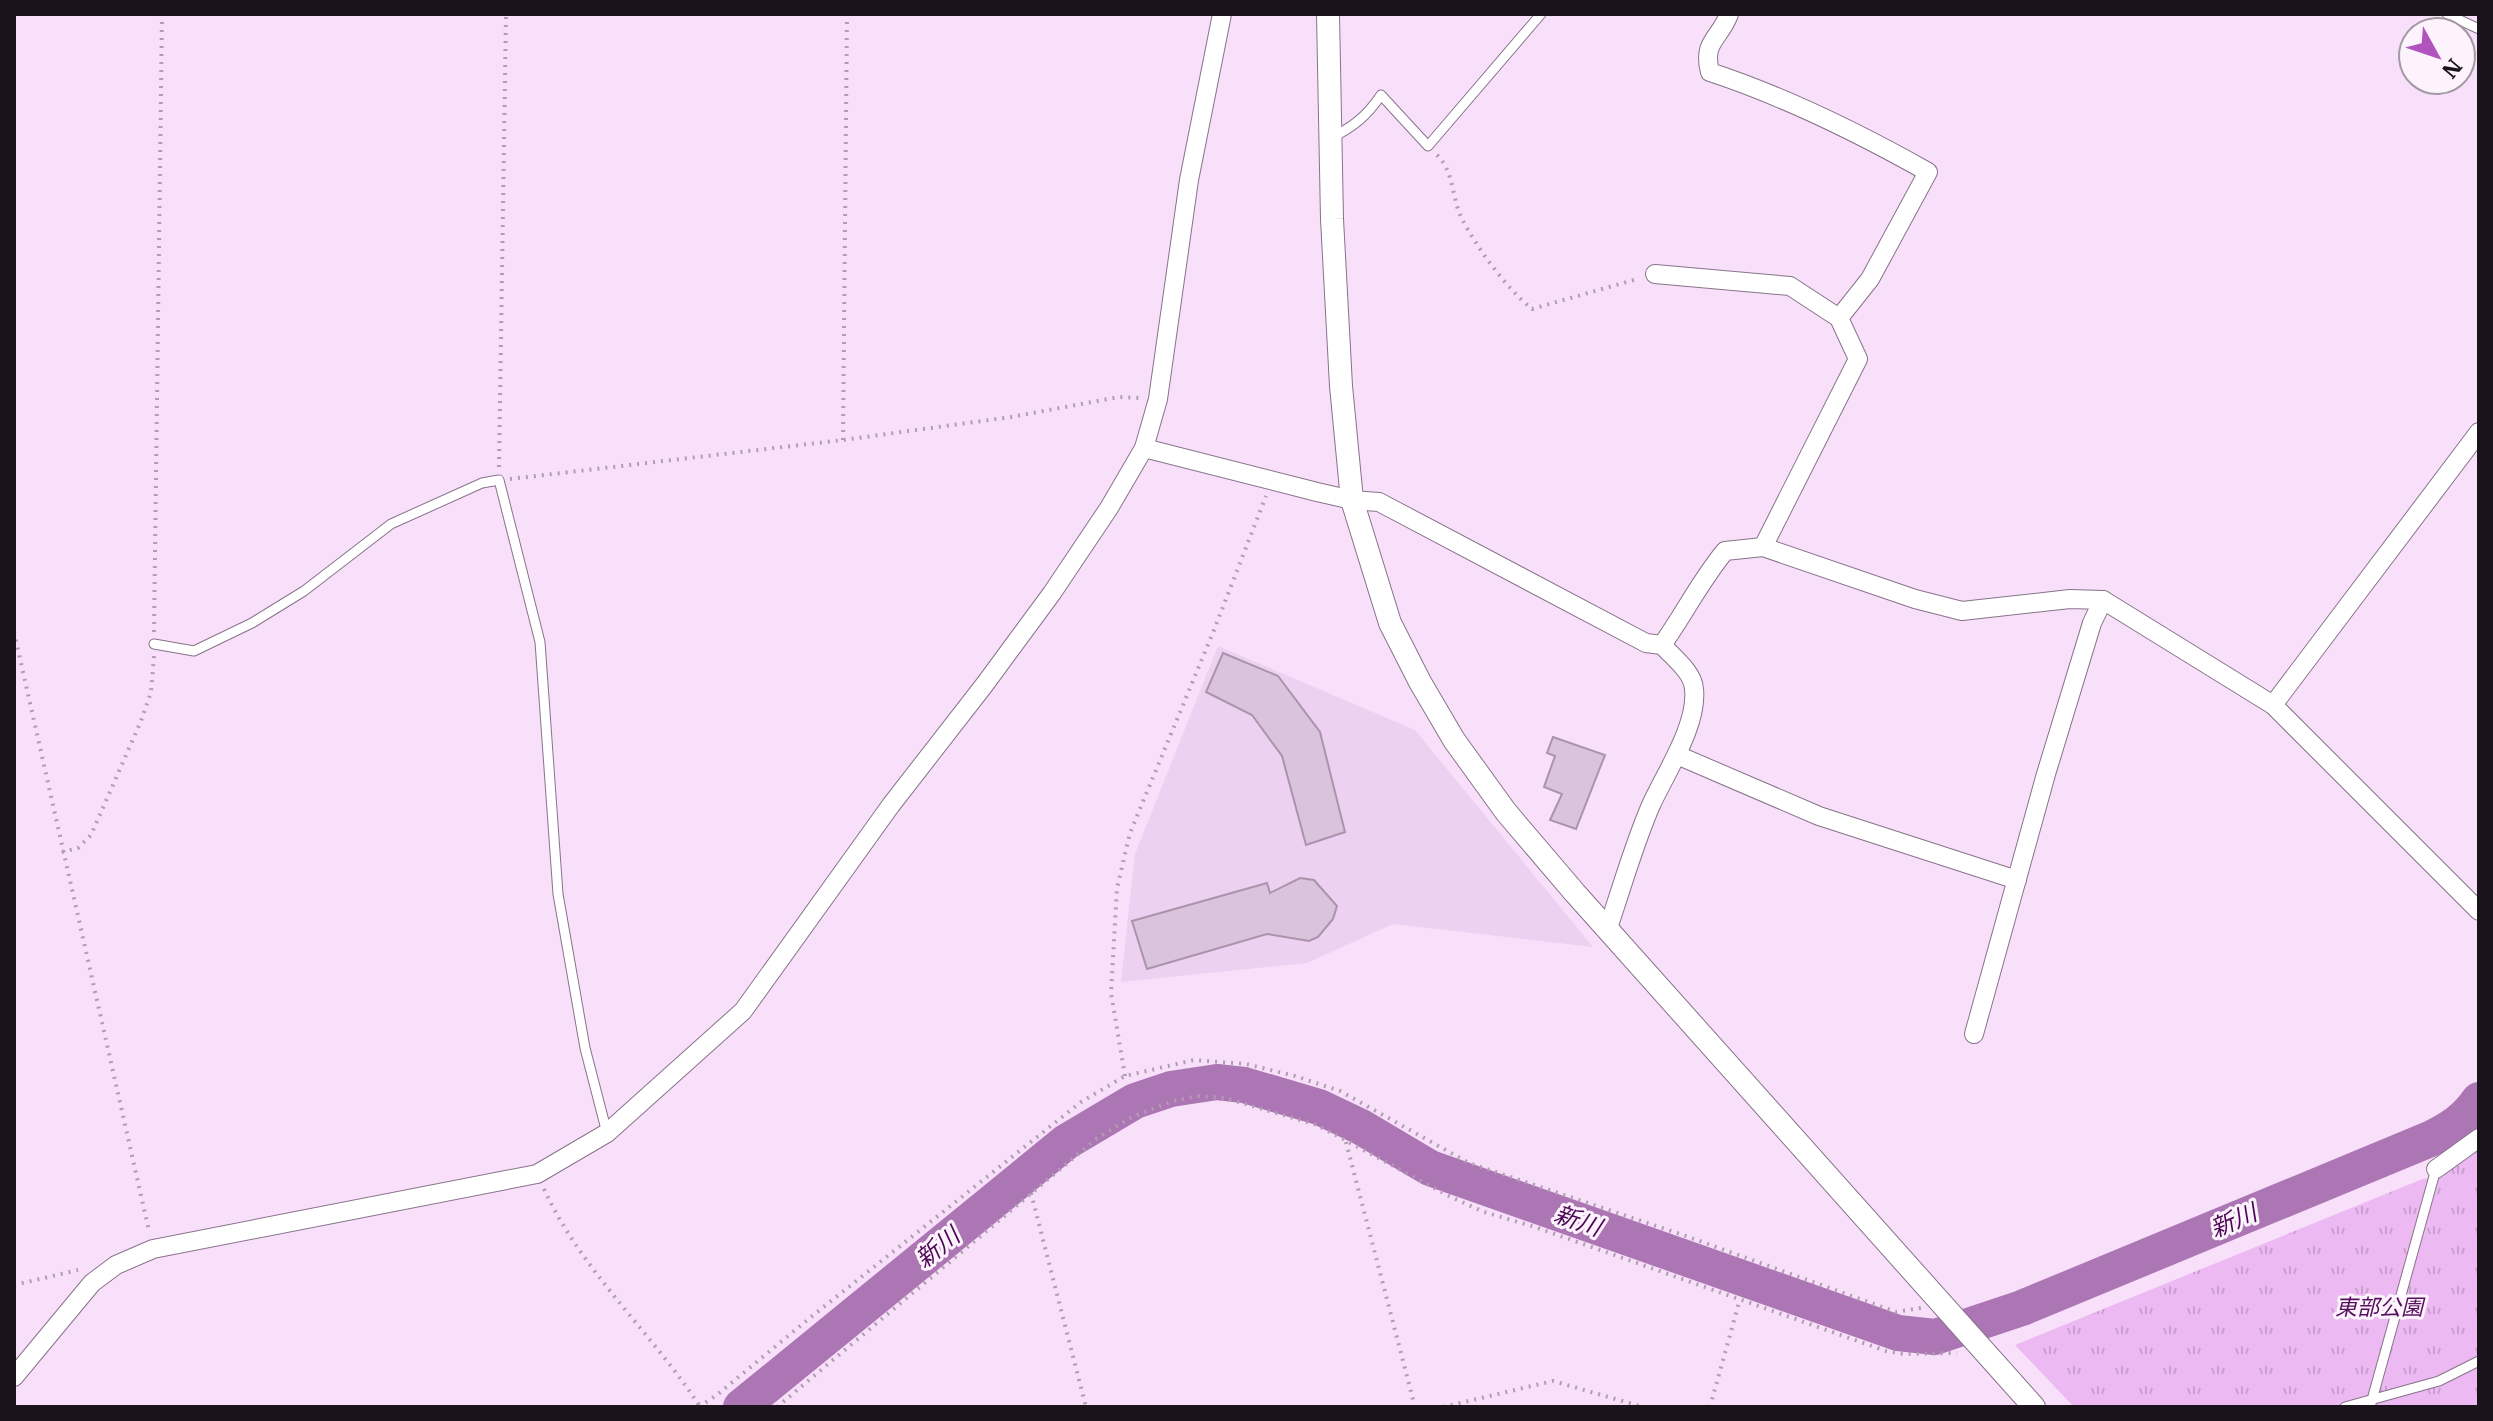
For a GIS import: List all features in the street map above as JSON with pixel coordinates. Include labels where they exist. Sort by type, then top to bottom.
[{"type":"street","points":[[14,1377],[92,1283],[116,1265],[153,1249],[537,1174],[607,1133],[743,1011],[891,805],[1052,593],[1109,508],[1144,448],[1158,399],[1189,180],[1222,14]]},
{"type":"street","points":[[1328,14],[1341,386],[1352,500],[1390,623],[1454,740],[1506,812],[2034,1407]]},
{"type":"street","points":[[1729,14],[1712,38],[1706,56],[1710,72],[1755,87],[1858,133],[1928,172],[1870,279],[1839,318]]},
{"type":"street","points":[[1655,274],[1790,286],[1839,318],[1858,359],[1763,547]]},
{"type":"street","points":[[2273,705],[2479,432]]},
{"type":"street","points":[[1144,448],[1352,500],[1379,502],[1646,643],[1662,645],[1687,672],[1694,685],[1695,702],[1677,755],[1652,803],[1608,928]]},
{"type":"street","points":[[1662,645],[1708,572],[1725,551],[1763,547],[1915,599],[1962,611],[2070,599],[2103,600],[2273,705],[2479,911]]},
{"type":"street","points":[[1974,1034],[2092,623],[2103,600]]},
{"type":"street","points":[[1677,755],[1819,816],[2017,880]]},
{"type":"street","points":[[2436,1169],[2479,1138]]},
{"type":"lane","points":[[1331,138],[1361,120],[1381,95],[1428,146],[1541,14]]},
{"type":"lane","points":[[2447,14],[2479,29]]},
{"type":"lane","points":[[154,644],[194,651],[252,623],[304,591],[391,524],[482,483],[499,480],[540,642],[558,894],[585,1048],[607,1133]]},
{"type":"lane","points":[[2371,1402],[2436,1169]]},
{"type":"lane","points":[[2345,1407],[2439,1381],[2479,1361]]},
{"type":"path","points":[[62,852],[78,848],[91,835],[151,692],[162,14]]},
{"type":"path","points":[[506,14],[499,480],[843,440],[1011,417],[1119,397],[1158,399]]},
{"type":"path","points":[[843,440],[847,14]]},
{"type":"path","points":[[1428,146],[1448,165],[1461,217],[1512,293],[1532,309],[1655,274]]},
{"type":"path","points":[[1125,1076],[1111,993],[1117,888],[1130,833],[1272,480]]},
{"type":"path","points":[[14,632],[153,1249]]},
{"type":"path","points":[[537,1174],[557,1218],[699,1406],[718,1394],[1081,1102],[1125,1076],[1194,1060],[1233,1062],[1295,1076],[1340,1091],[1469,1163],[1655,1225],[1896,1312],[1943,1305]]},
{"type":"path","points":[[777,1407],[1096,1139],[1132,1117],[1170,1102],[1197,1096],[1225,1098],[1317,1125],[1484,1212],[1886,1351],[1930,1353],[1981,1347]]},
{"type":"path","points":[[1345,1142],[1415,1407]]},
{"type":"path","points":[[1031,1193],[1086,1407]]},
{"type":"path","points":[[14,1285],[82,1269],[104,1274]]},
{"type":"path","points":[[1710,1407],[1740,1299]]},
{"type":"path","points":[[1443,1407],[1553,1381],[1643,1407]]},
{"type":"shaded area","points":[[1218,646],[1415,730],[1593,947],[1393,924],[1307,963],[1121,982],[1135,854]]},
{"type":"green space","name":"東部公園","points":[[2479,1149],[2479,1407],[2074,1407],[2015,1345],[2420,1180],[2445,1173]]},
{"type":"building","points":[[1223,653],[1278,676],[1320,732],[1345,832],[1306,845],[1282,756],[1252,715],[1206,692]]},
{"type":"building","points":[[1553,737],[1605,755],[1576,829],[1550,820],[1562,794],[1544,787],[1555,756],[1547,753]]},
{"type":"building","points":[[1300,878],[1314,880],[1337,906],[1333,919],[1318,937],[1309,941],[1267,934],[1147,969],[1132,921],[1267,883],[1270,893]]},
{"type":"waterway","name":"新川","points":[[741,1407],[1066,1142],[1135,1101],[1171,1089],[1217,1082],[1244,1085],[1319,1107],[1361,1127],[1430,1168],[1898,1333],[1935,1337],[2022,1308],[2430,1139],[2458,1123],[2479,1100]]}]
